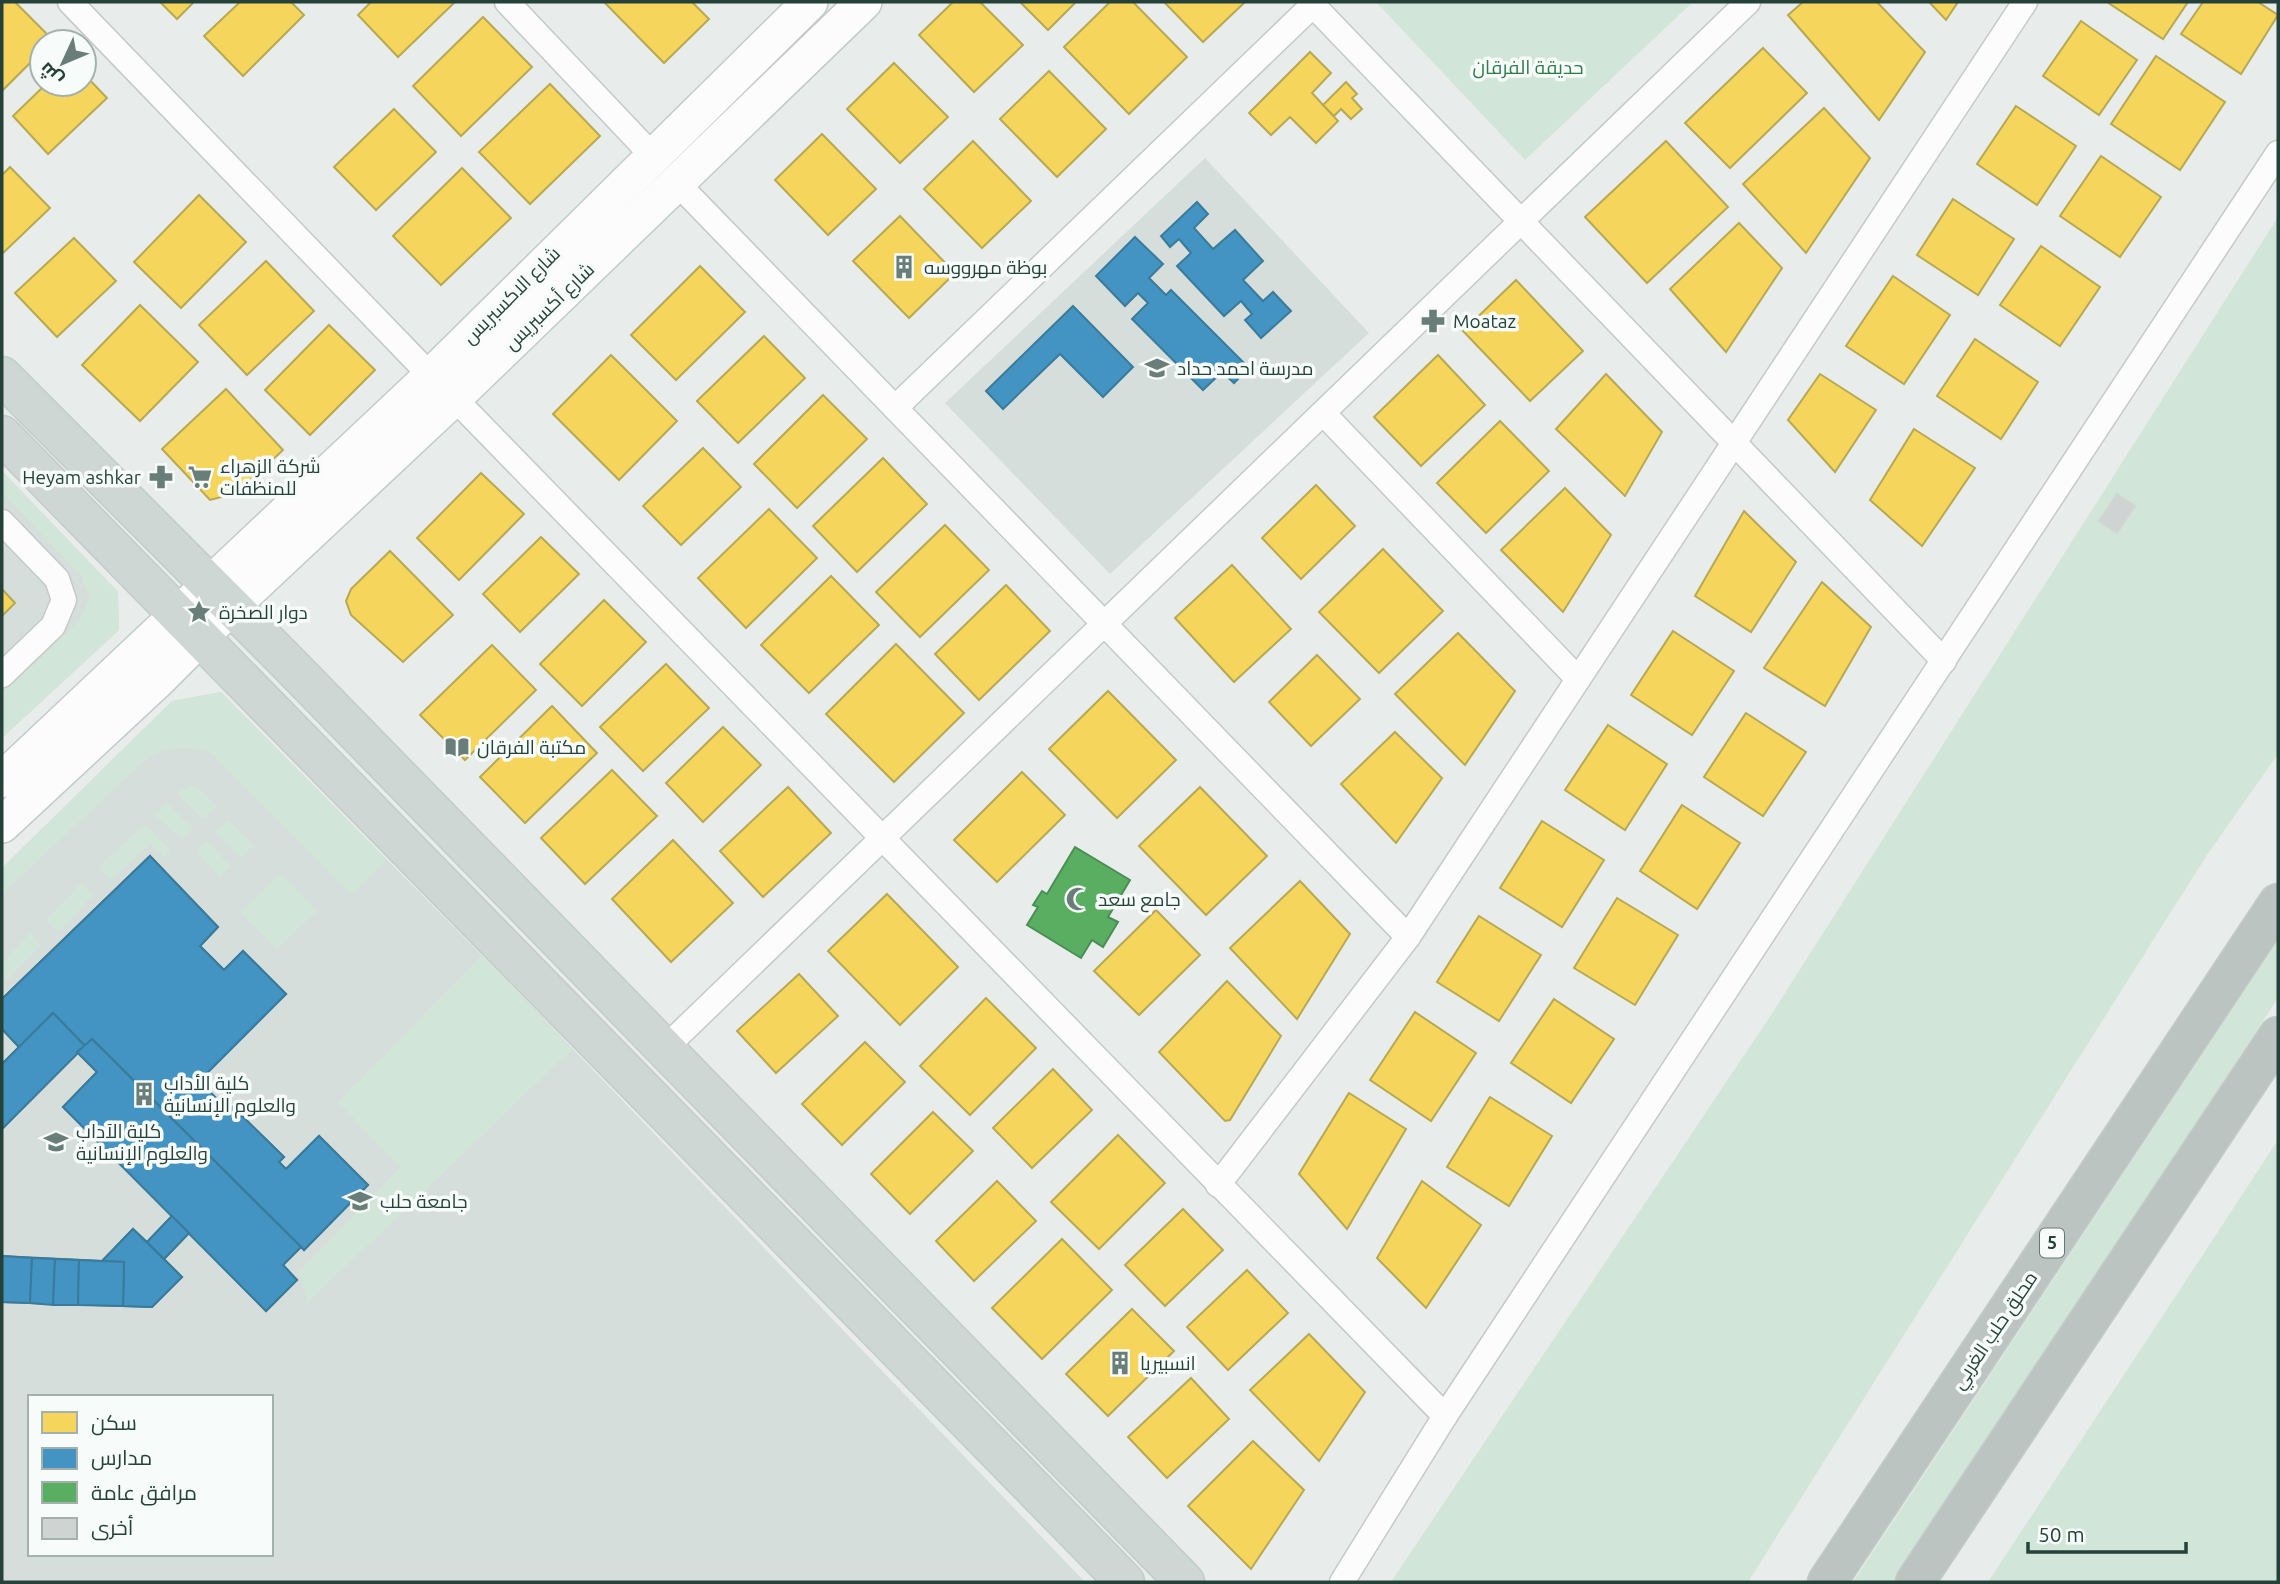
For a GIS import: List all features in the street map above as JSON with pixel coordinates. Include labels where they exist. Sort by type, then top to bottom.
[{"type":"highway","name":"محلق حلب الغربي","points":[[1826,1582],[2278,903]]},
{"type":"highway","points":[[1914,1582],[2278,1036]]},
{"type":"main road","points":[[2,376],[220,595],[1185,1582]]},
{"type":"main road","points":[[2,435],[1125,1582]]},
{"type":"street","points":[[70,2],[1445,1416]]},
{"type":"street","points":[[507,2],[652,155]]},
{"type":"street","name":"شارع الاكسبريس","points":[[188,625],[442,387],[652,155],[810,2]]},
{"type":"street","name":"شارع أكسبريس","points":[[442,387],[677,183],[864,2]]},
{"type":"street","points":[[663,1050],[1748,2]]},
{"type":"street","points":[[1218,1185],[1408,937],[2025,2]]},
{"type":"street","points":[[895,408],[1313,3],[1944,661]]},
{"type":"street","points":[[1342,1582],[1445,1416],[2278,153]]},
{"type":"street","points":[[677,183],[1408,937]]},
{"type":"street","points":[[1323,413],[1578,679]]},
{"type":"street","points":[[2,522],[57,579],[65,600],[53,626],[2,675]]},
{"type":"street","points":[[2,780],[188,625]]},
{"type":"street","points":[[2,825],[188,625]]},
{"type":"shaded area","name":"مدرسة احمد حداد","points":[[1205,158],[1369,333],[1110,574],[945,403]]},
{"type":"shaded area","points":[[2,471],[118,592],[119,630],[2,738]]},
{"type":"shaded area","name":"جامعة حلب","points":[[221,692],[524,998],[1085,1582],[2,1582],[2,868],[172,701]]},
{"type":"green space","name":"حديقة الفرقان","points":[[1376,2],[1693,2],[1525,160]]},
{"type":"green space","points":[[2278,217],[2278,754],[2207,855],[1748,1582],[1391,1582],[1771,1015]]},
{"type":"green space","points":[[2,471],[118,592],[119,630],[2,738],[2,694],[80,620],[90,598],[80,574],[2,493]]},
{"type":"green space","points":[[221,692],[386,859],[351,894],[213,754],[188,748],[173,749],[148,757],[2,894],[2,868],[172,701]]},
{"type":"green space","points":[[190,786],[199,789],[216,806],[203,819],[177,793]]},
{"type":"green space","points":[[166,802],[193,829],[182,840],[155,815]]},
{"type":"green space","points":[[228,820],[254,845],[241,858],[215,832]]},
{"type":"green space","points":[[145,824],[171,851],[164,857],[150,843],[111,880],[99,867]]},
{"type":"green space","points":[[207,841],[231,867],[220,877],[196,851]]},
{"type":"green space","points":[[281,874],[317,911],[277,949],[241,912]]},
{"type":"green space","points":[[81,883],[93,895],[59,932],[46,920]]},
{"type":"green space","points":[[30,933],[41,945],[8,980],[2,974],[2,963]]},
{"type":"green space","points":[[2278,940],[2278,998],[1894,1582],[1853,1582]]},
{"type":"green space","points":[[482,956],[572,1049],[308,1302],[299,1272],[401,1167],[338,1102]]},
{"type":"green space","points":[[2278,1140],[2278,1582],[1988,1582]]},
{"type":"building: سكن","points":[[2,2],[15,2],[41,28],[28,28],[28,65],[2,91]]},
{"type":"building: سكن","points":[[160,2],[194,2],[177,19]]},
{"type":"building: سكن","points":[[240,2],[291,2],[304,15],[243,76],[204,36]]},
{"type":"building: سكن","points":[[371,2],[455,2],[398,57],[358,15]]},
{"type":"building: سكن","points":[[604,2],[692,2],[709,19],[664,63]]},
{"type":"building: سكن","points":[[953,2],[980,2],[1023,45],[974,92],[919,35]]},
{"type":"building: سكن","points":[[1020,2],[1076,2],[1048,30]]},
{"type":"building: سكن","points":[[1110,2],[1133,2],[1187,57],[1129,114],[1064,47]]},
{"type":"building: سكن","points":[[1164,2],[1245,2],[1203,42]]},
{"type":"building: سكن","points":[[1803,2],[1877,2],[1925,52],[1879,120],[1788,15]]},
{"type":"building: سكن","points":[[1929,2],[1958,2],[1946,20]]},
{"type":"building: سكن","points":[[2107,2],[2188,2],[2163,39]]},
{"type":"building: سكن","points":[[2203,2],[2258,2],[2278,15],[2241,74],[2181,34]]},
{"type":"building: سكن","points":[[483,17],[532,67],[461,136],[413,86]]},
{"type":"building: سكن","points":[[2081,21],[2137,60],[2099,115],[2043,76]]},
{"type":"building: سكن","points":[[1763,48],[1807,93],[1730,168],[1685,123]]},
{"type":"building: سكن","points":[[1310,52],[1331,73],[1312,93],[1338,121],[1316,143],[1290,117],[1271,135],[1249,113]]},
{"type":"building: سكن","points":[[2156,56],[2225,102],[2180,170],[2111,124]]},
{"type":"building: سكن","points":[[894,63],[948,117],[900,163],[847,109]]},
{"type":"building: سكن","points":[[1049,71],[1106,129],[1057,177],[1000,119]]},
{"type":"building: سكن","points":[[1346,82],[1357,94],[1352,98],[1362,109],[1351,119],[1341,109],[1334,116],[1323,105]]},
{"type":"building: سكن","points":[[550,84],[600,136],[530,204],[479,152]]},
{"type":"building: سكن","points":[[98,89],[107,98],[48,154],[13,116],[32,98],[98,98]]},
{"type":"building: سكن","points":[[2016,106],[2076,146],[2037,205],[1977,164]]},
{"type":"building: سكن","points":[[1824,108],[1870,158],[1806,253],[1743,184]]},
{"type":"building: سكن","points":[[394,109],[436,152],[376,210],[334,167]]},
{"type":"building: سكن","points":[[822,134],[876,189],[828,235],[775,180]]},
{"type":"building: سكن","points":[[973,141],[1031,201],[982,248],[924,189]]},
{"type":"building: سكن","points":[[1666,141],[1728,207],[1647,283],[1585,217]]},
{"type":"building: سكن","points":[[2101,156],[2161,197],[2120,257],[2060,216]]},
{"type":"building: سكن","points":[[10,167],[50,208],[2,254],[2,175]]},
{"type":"building: سكن","points":[[462,168],[511,218],[441,285],[393,236]]},
{"type":"building: سكن","points":[[199,195],[246,242],[181,308],[134,262]]},
{"type":"building: سكن","points":[[1953,199],[2014,239],[1978,295],[1917,255]]},
{"type":"building: سكن","name":"بوظة مهرووسه","points":[[900,216],[955,273],[909,318],[853,261]]},
{"type":"building: سكن","points":[[1739,223],[1782,268],[1726,352],[1670,289]]},
{"type":"building: سكن","points":[[74,238],[116,281],[57,337],[15,293]]},
{"type":"building: سكن","points":[[2041,246],[2100,287],[2060,346],[2000,305]]},
{"type":"building: سكن","points":[[266,261],[314,311],[247,375],[199,325]]},
{"type":"building: سكن","points":[[700,266],[745,312],[676,380],[631,335]]},
{"type":"building: سكن","points":[[1893,276],[1950,315],[1904,384],[1846,346]]},
{"type":"building: سكن","points":[[1516,280],[1583,351],[1530,401],[1463,331]]},
{"type":"building: سكن","points":[[140,305],[198,362],[140,421],[82,365]]},
{"type":"building: سكن","points":[[329,325],[375,370],[310,435],[265,390]]},
{"type":"building: سكن","points":[[764,336],[805,378],[738,443],[697,401]]},
{"type":"building: سكن","points":[[1975,339],[2038,382],[2001,439],[1937,396]]},
{"type":"building: سكن","points":[[611,355],[677,421],[619,480],[553,414]]},
{"type":"building: سكن","points":[[1438,355],[1485,405],[1421,466],[1374,417]]},
{"type":"building: سكن","points":[[1606,374],[1662,432],[1625,496],[1556,429]]},
{"type":"building: سكن","points":[[1820,374],[1876,410],[1835,472],[1788,420]]},
{"type":"building: سكن","points":[[226,389],[283,450],[237,493],[210,500],[162,449]]},
{"type":"building: سكن","points":[[823,395],[867,439],[797,508],[754,464]]},
{"type":"building: سكن","points":[[1500,421],[1549,471],[1486,533],[1437,483]]},
{"type":"building: سكن","points":[[1914,429],[1975,468],[1922,546],[1870,500]]},
{"type":"building: سكن","points":[[703,448],[741,487],[681,545],[643,506]]},
{"type":"building: سكن","points":[[883,458],[927,504],[857,572],[813,526]]},
{"type":"building: سكن","points":[[481,473],[524,514],[459,580],[417,538]]},
{"type":"building: سكن","points":[[1316,485],[1355,526],[1301,579],[1262,538]]},
{"type":"building: سكن","points":[[1565,488],[1611,535],[1563,612],[1501,550]]},
{"type":"building: سكن","points":[[769,509],[817,558],[746,628],[698,578]]},
{"type":"building: سكن","points":[[1744,511],[1796,562],[1751,632],[1695,596]]},
{"type":"building: سكن","points":[[945,525],[989,570],[920,637],[876,592]]},
{"type":"building: سكن","points":[[541,537],[579,574],[520,632],[483,594]]},
{"type":"building: سكن","points":[[1383,549],[1443,611],[1379,673],[1319,612]]},
{"type":"building: سكن","points":[[390,551],[453,615],[403,662],[351,615],[346,601],[351,589]]},
{"type":"building: سكن","points":[[1232,565],[1291,629],[1234,682],[1175,618]]},
{"type":"building: سكن","points":[[831,576],[879,625],[809,693],[761,645]]},
{"type":"building: سكن","points":[[1822,582],[1871,627],[1825,706],[1764,668]]},
{"type":"building: سكن","points":[[1006,585],[1050,631],[979,700],[935,654]]},
{"type":"building: سكن","points":[[2,589],[15,603],[2,616]]},
{"type":"building: سكن","points":[[604,600],[646,642],[582,706],[540,664]]},
{"type":"building: سكن","points":[[1673,631],[1734,671],[1692,735],[1631,695]]},
{"type":"building: سكن","points":[[1458,633],[1515,691],[1465,765],[1395,694]]},
{"type":"building: سكن","points":[[896,644],[964,713],[894,782],[826,714]]},
{"type":"building: سكن","points":[[492,645],[536,690],[465,760],[420,715]]},
{"type":"building: سكن","points":[[1317,655],[1360,699],[1311,746],[1269,702]]},
{"type":"building: سكن","points":[[666,664],[709,708],[643,771],[600,727]]},
{"type":"building: سكن","points":[[1108,691],[1176,760],[1117,818],[1049,749]]},
{"type":"building: سكن","points":[[552,706],[597,753],[525,823],[480,777]]},
{"type":"building: سكن","points":[[1746,713],[1806,752],[1763,816],[1704,777]]},
{"type":"building: سكن","points":[[1608,725],[1667,764],[1625,830],[1565,790]]},
{"type":"building: سكن","points":[[723,727],[761,765],[703,822],[666,783]]},
{"type":"building: سكن","points":[[1395,732],[1442,778],[1396,843],[1341,784]]},
{"type":"building: سكن","points":[[612,770],[657,816],[585,884],[541,838]]},
{"type":"building: سكن","points":[[1022,772],[1065,815],[997,882],[954,840]]},
{"type":"building: سكن","points":[[788,787],[831,833],[763,897],[720,851]]},
{"type":"building: سكن","points":[[1200,787],[1267,856],[1206,915],[1139,846]]},
{"type":"building: سكن","points":[[1682,805],[1740,843],[1697,909],[1640,871]]},
{"type":"building: سكن","points":[[1542,821],[1604,860],[1562,927],[1500,888]]},
{"type":"building: سكن","points":[[673,840],[733,903],[671,962],[612,899]]},
{"type":"building: سكن","points":[[1300,881],[1350,934],[1297,1019],[1230,948]]},
{"type":"building: سكن","points":[[887,894],[958,967],[900,1025],[828,951]]},
{"type":"building: سكن","points":[[1617,898],[1678,935],[1635,1005],[1574,968]]},
{"type":"building: سكن","points":[[1156,910],[1200,955],[1139,1015],[1094,971]]},
{"type":"building: سكن","points":[[1479,916],[1541,955],[1499,1021],[1437,982]]},
{"type":"building: سكن","points":[[799,974],[838,1016],[776,1073],[737,1031]]},
{"type":"building: سكن","points":[[1227,981],[1281,1036],[1230,1120],[1225,1121],[1159,1052]]},
{"type":"building: سكن","points":[[986,998],[1036,1048],[970,1115],[920,1066]]},
{"type":"building: سكن","points":[[1554,999],[1614,1039],[1571,1103],[1511,1063]]},
{"type":"building: سكن","points":[[1415,1012],[1476,1053],[1431,1121],[1370,1080]]},
{"type":"building: سكن","points":[[865,1042],[905,1082],[842,1145],[802,1104]]},
{"type":"building: سكن","points":[[1053,1069],[1092,1110],[1032,1168],[993,1128]]},
{"type":"building: سكن","points":[[1349,1093],[1406,1129],[1347,1229],[1299,1174]]},
{"type":"building: سكن","points":[[1490,1097],[1552,1136],[1509,1206],[1447,1167]]},
{"type":"building: سكن","points":[[933,1112],[973,1151],[910,1214],[871,1174]]},
{"type":"building: سكن","points":[[1118,1135],[1165,1183],[1099,1249],[1051,1202]]},
{"type":"building: سكن","points":[[997,1181],[1036,1221],[974,1281],[936,1241]]},
{"type":"building: سكن","points":[[1422,1181],[1481,1225],[1426,1308],[1377,1258]]},
{"type":"building: سكن","points":[[1183,1209],[1223,1250],[1165,1306],[1125,1265]]},
{"type":"building: سكن","points":[[1062,1239],[1112,1290],[1042,1359],[992,1308]]},
{"type":"building: سكن","points":[[1247,1270],[1288,1313],[1228,1370],[1187,1327]]},
{"type":"building: سكن","name":"انسبيريا","points":[[1132,1309],[1174,1351],[1108,1416],[1066,1374]]},
{"type":"building: سكن","points":[[1309,1334],[1365,1392],[1319,1461],[1250,1390]]},
{"type":"building: سكن","points":[[1191,1378],[1229,1419],[1167,1478],[1128,1437]]},
{"type":"building: سكن","points":[[1253,1441],[1304,1490],[1251,1569],[1188,1506]]},
{"type":"building: مدارس","points":[[1197,202],[1208,214],[1194,228],[1213,249],[1235,230],[1263,261],[1243,280],[1263,301],[1273,292],[1291,311],[1261,338],[1245,320],[1252,314],[1241,301],[1224,316],[1177,266],[1191,253],[1179,239],[1170,247],[1161,236]]},
{"type":"building: مدارس","points":[[1135,237],[1163,264],[1149,278],[1166,295],[1171,290],[1249,368],[1234,383],[1222,372],[1203,390],[1132,319],[1148,303],[1138,293],[1125,306],[1096,276]]},
{"type":"building: مدارس","points":[[1073,306],[1133,367],[1103,397],[1060,354],[1003,409],[986,391]]},
{"type":"building: مدارس","name":"كلية الأداب والعلوم الإنسانية","points":[[150,856],[218,927],[200,946],[224,970],[243,951],[286,994],[199,1081],[229,1111],[233,1107],[284,1157],[279,1162],[286,1169],[319,1136],[368,1185],[304,1250],[301,1247],[283,1265],[297,1280],[266,1311],[189,1233],[164,1259],[182,1277],[152,1307],[2,1302],[2,1256],[102,1261],[133,1229],[147,1242],[172,1216],[63,1107],[97,1072],[77,1052],[2,1129],[2,1064],[19,1047],[2,1029],[2,999]]},
{"type":"building: مدارس","points":[[150,856],[218,927],[200,946],[224,970],[243,951],[286,994],[199,1081],[229,1111],[233,1107],[284,1157],[279,1162],[286,1169],[319,1136],[368,1185],[304,1250],[92,1039],[85,1046],[53,1013],[19,1047],[2,1029],[2,999]]},
{"type":"building: مدارس","points":[[53,1013],[85,1046],[2,1129],[2,1064]]},
{"type":"building: مدارس","points":[[92,1039],[301,1247],[283,1265],[297,1280],[266,1311],[63,1107],[97,1072],[77,1052]]},
{"type":"building: مدارس","points":[[172,1216],[189,1233],[164,1259],[147,1242]]},
{"type":"building: مدارس","points":[[133,1229],[182,1277],[152,1307],[123,1306],[124,1262],[102,1261]]},
{"type":"building: مدارس","points":[[2,1256],[32,1258],[30,1303],[2,1302]]},
{"type":"building: مدارس","points":[[32,1258],[55,1259],[53,1305],[30,1303]]},
{"type":"building: مدارس","points":[[55,1259],[79,1260],[78,1305],[53,1305]]},
{"type":"building: مدارس","points":[[79,1260],[124,1262],[123,1306],[78,1305]]},
{"type":"building: مرافق عامة","name":"جامع سعد","points":[[1075,847],[1130,880],[1108,917],[1118,922],[1103,947],[1092,940],[1081,958],[1027,925],[1038,907],[1033,905],[1042,891],[1047,894]]},
{"type":"building: أخرى","points":[[2117,494],[2135,506],[2117,533],[2099,521]]},
{"type":"place","name":"بوظة مهرووسه","points":[[904,267]]},
{"type":"place","name":"Moataz","points":[[1433,321]]},
{"type":"place","name":"مدرسة احمد حداد","points":[[1157,368]]},
{"type":"place","name":"Heyam ashkar","points":[[161,477]]},
{"type":"place","name":"شركة الزهراء للمنظفات","points":[[200,477]]},
{"type":"place","name":"دوار الصخرة","points":[[199,612]]},
{"type":"place","name":"مكتبة الفرقان","points":[[457,747]]},
{"type":"place","name":"جامع سعد","points":[[1078,899]]},
{"type":"place","name":"كلية الأداب والعلوم الإنسانية","points":[[144,1094]]},
{"type":"place","name":"كلية الآداب والعلوم الإنسانية","points":[[56,1142]]},
{"type":"place","name":"جامعة حلب","points":[[360,1201]]},
{"type":"place","name":"انسبيريا","points":[[1120,1363]]}]
